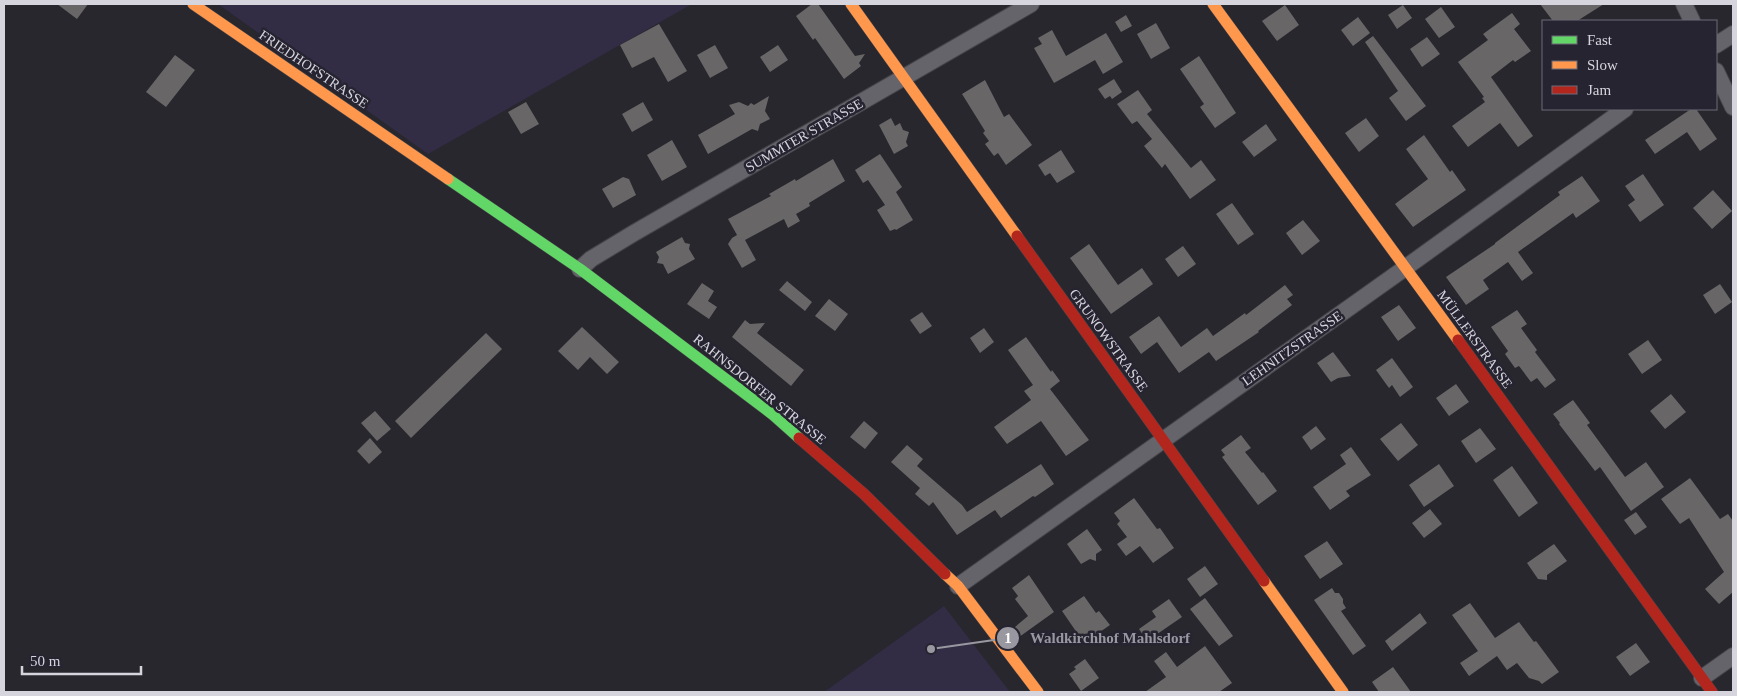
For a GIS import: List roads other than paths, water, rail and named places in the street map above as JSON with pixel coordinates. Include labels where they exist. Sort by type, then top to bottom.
[{"type":"street","name":"FRIEDHOFSTRASSE","points":[[193,4],[418,158]]},
{"type":"street","name":"GRUNOWSTRASSE","points":[[851,4],[1343,692]]},
{"type":"street","name":"SUMMTER STRASSE","points":[[580,269],[634,233],[1030,4]]},
{"type":"street","name":"MÜLLERSTRASSE","points":[[1213,4],[1712,692]]},
{"type":"street","points":[[1684,4],[1692,20]]},
{"type":"street","points":[[1717,44],[1733,34]]},
{"type":"street","points":[[1717,73],[1733,107]]},
{"type":"street","name":"LEHNITZSTRASSE","points":[[958,586],[1624,110]]},
{"type":"street","name":"RAHNSDORFER STRASSE","points":[[418,158],[580,269],[772,414],[864,494],[958,586],[1038,692]]},
{"type":"street","points":[[1702,678],[1733,656]]},
{"type":"place","name":"Waldkirchhof Mahlsdorf","points":[[931,649]]}]
